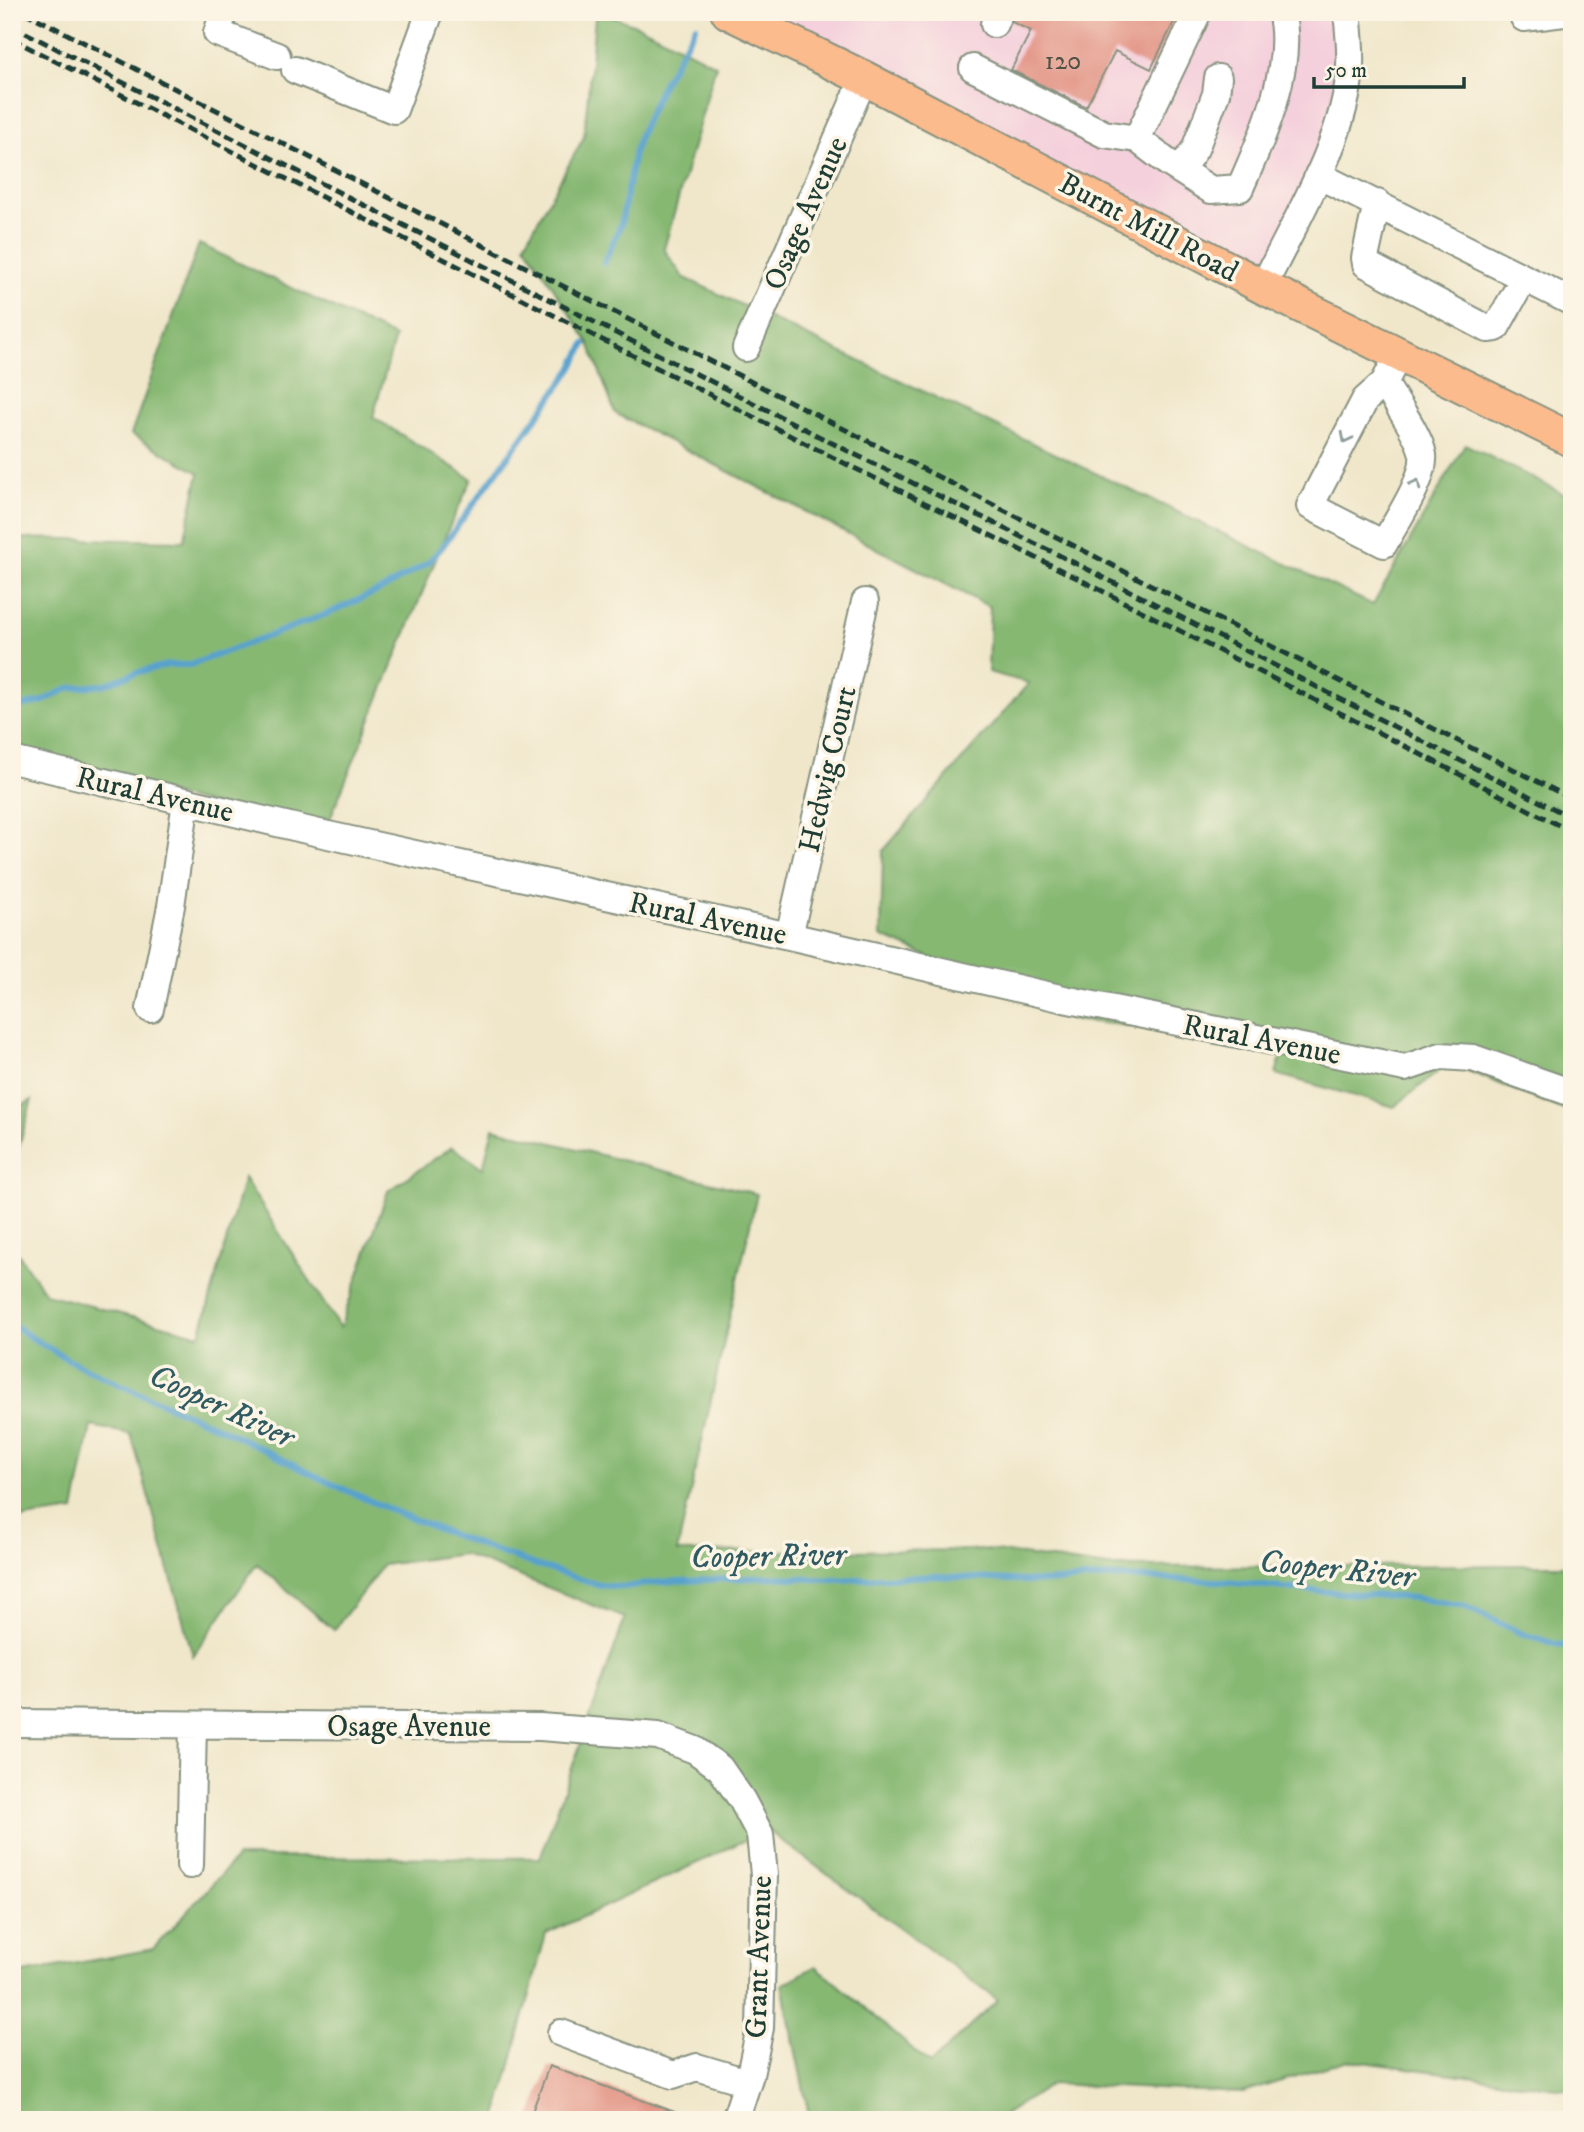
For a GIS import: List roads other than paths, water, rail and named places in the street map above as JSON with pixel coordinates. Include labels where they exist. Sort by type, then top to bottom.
[{"type":"main road","name":"Burnt Mill Road","points":[[728,12],[864,78],[1263,287],[1392,369],[1572,440]]},
{"type":"street","points":[[224,12],[217,33],[394,110],[430,12]]},
{"type":"street","points":[[1137,139],[1198,12]]},
{"type":"street","points":[[973,68],[1104,134],[1137,139],[1210,190],[1240,188],[1263,137],[1280,81],[1285,28],[1281,12]]},
{"type":"street","points":[[1263,287],[1333,141],[1345,102],[1350,67],[1347,12]]},
{"type":"street","points":[[1525,12],[1524,18],[1572,12]]},
{"type":"street","name":"Osage Avenue","points":[[746,348],[864,78]]},
{"type":"street","points":[[1180,170],[1195,149],[1216,94],[1218,78]]},
{"type":"street","points":[[1318,174],[1572,302]]},
{"type":"street","points":[[1377,203],[1366,264],[1488,329],[1496,328],[1524,278]]},
{"type":"street","points":[[1392,369],[1423,456],[1421,474],[1384,544],[1310,506],[1365,400],[1392,369]]},
{"type":"street","name":"Hedwig Court","points":[[789,936],[865,602]]},
{"type":"street","name":"Rural Avenue","points":[[12,760],[319,833],[1064,999],[1405,1068],[1441,1056],[1473,1058],[1539,1079],[1572,1093]]},
{"type":"street","points":[[150,1009],[171,906],[186,802]]},
{"type":"street","name":"Osage Avenue","points":[[12,1723],[540,1727],[658,1737],[695,1750],[720,1768],[742,1800],[760,1834]]},
{"type":"street","points":[[190,1865],[193,1725]]},
{"type":"street","name":"Grant Avenue","points":[[735,2120],[760,2028],[764,1875],[760,1834]]},
{"type":"street","points":[[561,2034],[673,2076],[697,2067],[747,2082]]},
{"type":"waterway","points":[[604,263],[621,224],[640,134],[662,85],[696,26]]},
{"type":"waterway","points":[[12,708],[41,702],[69,688],[103,685],[168,665],[190,665],[327,614],[383,589],[428,563],[572,369],[585,344]]},
{"type":"waterway","name":"Cooper River","points":[[12,1324],[88,1370],[226,1431],[363,1498],[429,1526],[599,1585],[624,1587],[661,1582],[772,1577],[834,1580],[935,1576],[1045,1582],[1115,1577],[1216,1581],[1414,1598],[1464,1606],[1523,1634],[1572,1646]]},
{"type":"railway","points":[[24,12],[1572,799]]},
{"type":"railway","points":[[12,26],[842,448],[1085,568],[1572,818]]},
{"type":"railway","points":[[12,39],[836,459],[1079,579],[1572,832]]}]
